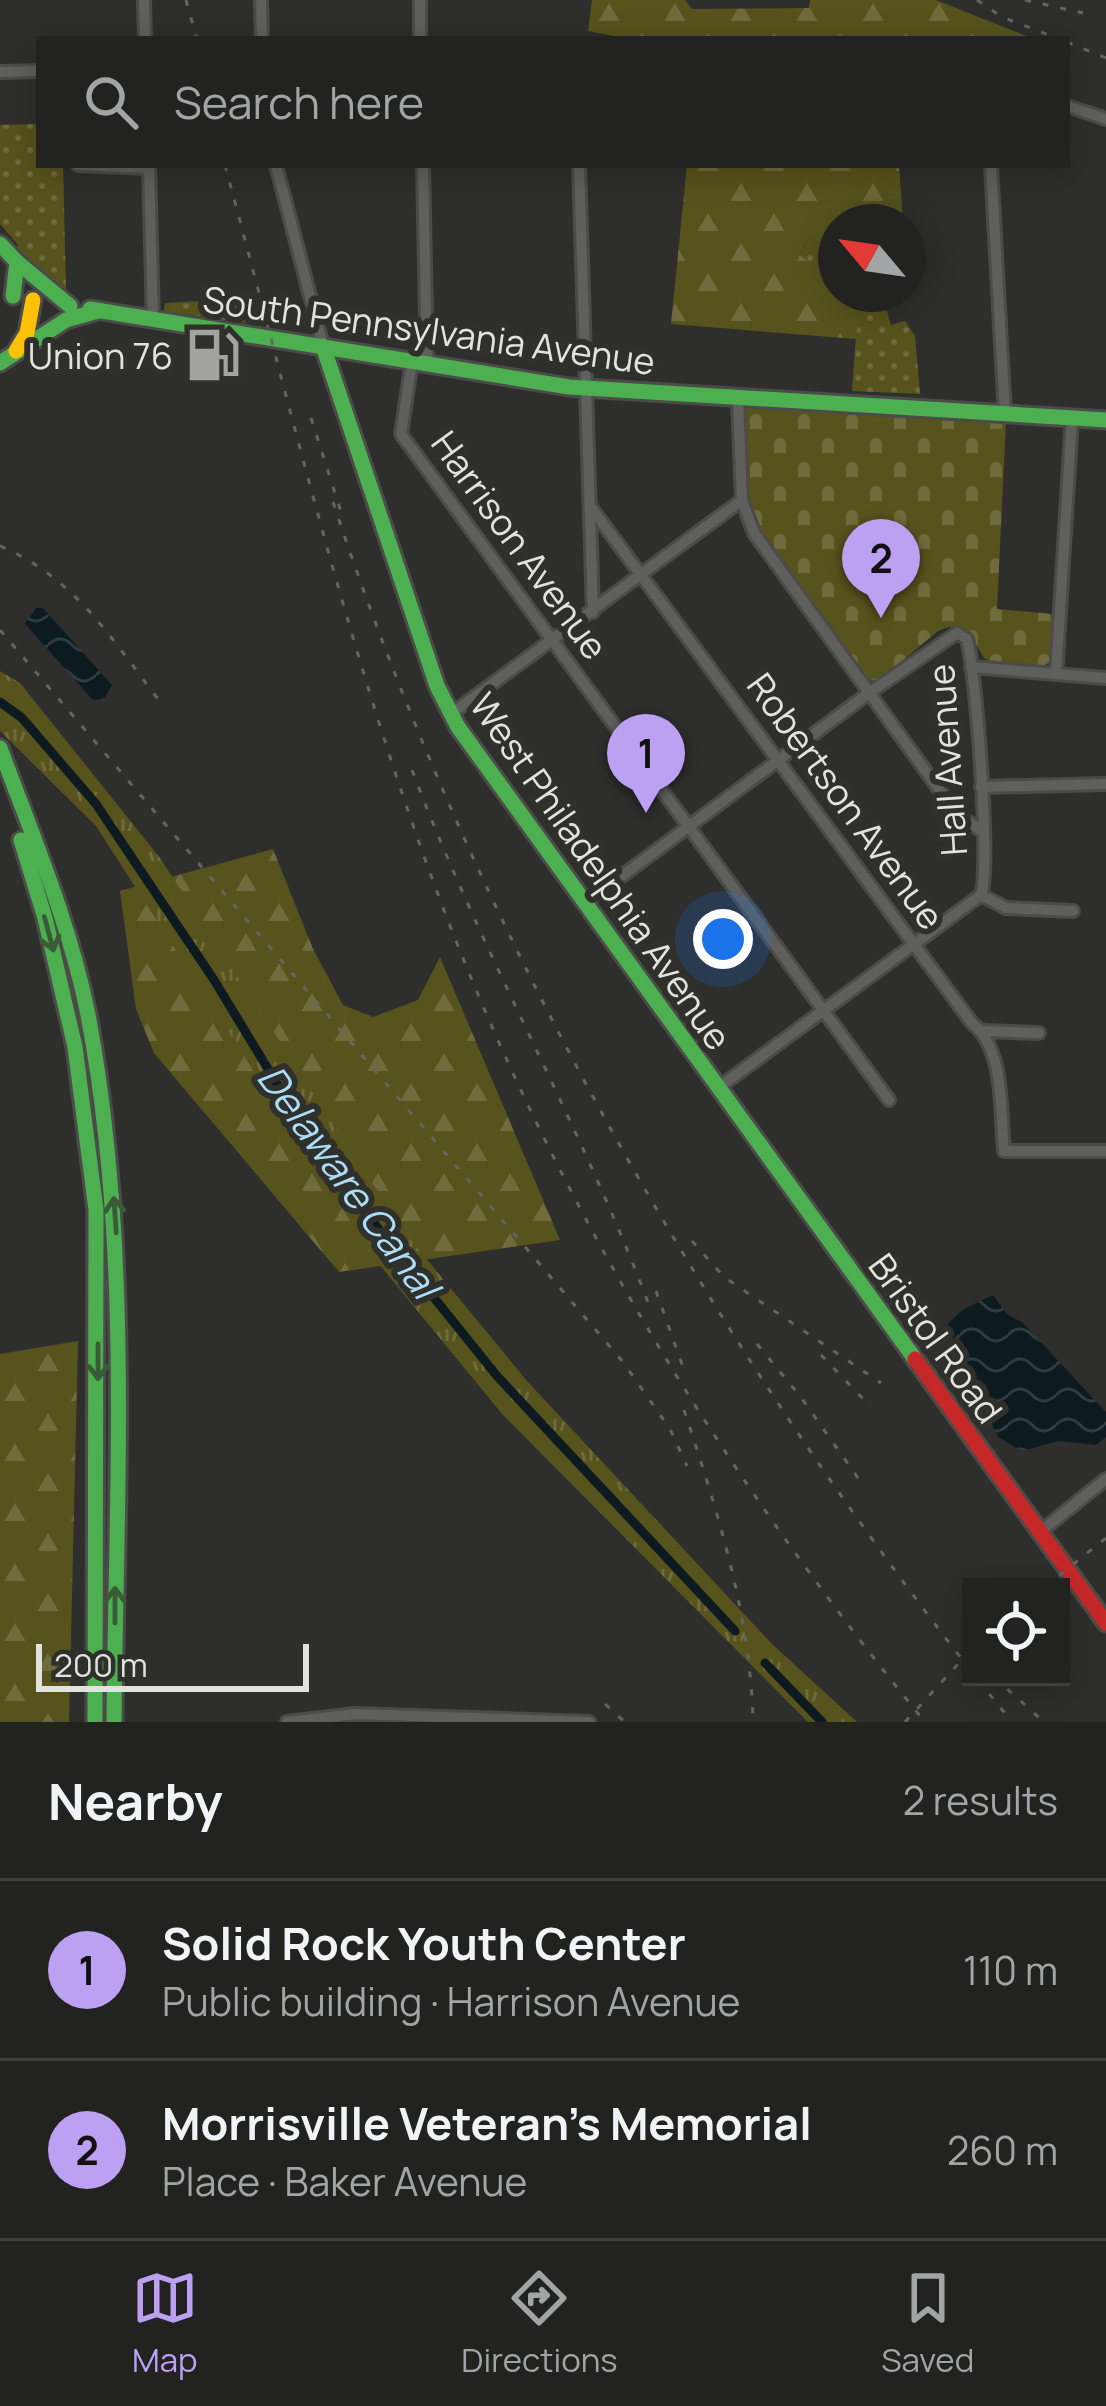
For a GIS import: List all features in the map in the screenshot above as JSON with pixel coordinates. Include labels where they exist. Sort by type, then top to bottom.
[{"type":"main road","points":[[0,244],[70,306]]},
{"type":"main road","points":[[13,296],[17,262]]},
{"type":"main road","name":"South Pennsylvania Avenue","points":[[16,352],[27,333],[34,300],[584,387],[1106,420]]},
{"type":"main road","points":[[0,363],[66,320],[98,311]]},
{"type":"main road","name":"West Philadelphia Avenue","points":[[322,346],[437,686],[451,714],[718,1088]]},
{"type":"main road","points":[[0,748],[70,945],[94,1043],[106,1126],[118,1276],[114,1722]]},
{"type":"main road","points":[[0,783],[62,983],[81,1079],[93,1178],[98,1292],[95,1722]]},
{"type":"main road","name":"Bristol Road","points":[[718,1088],[1106,1623]]},
{"type":"street","points":[[144,0],[145,36]]},
{"type":"street","points":[[261,0],[262,36]]},
{"type":"street","points":[[420,0],[420,36]]},
{"type":"street","points":[[0,72],[36,70]]},
{"type":"street","points":[[1070,107],[1106,119]]},
{"type":"street","points":[[148,168],[153,320]]},
{"type":"street","points":[[277,168],[322,346]]},
{"type":"street","name":"Harrison Avenue","points":[[423,168],[420,363],[400,434],[889,1100]]},
{"type":"street","points":[[579,168],[593,612]]},
{"type":"street","points":[[991,168],[1005,414]]},
{"type":"street","points":[[738,399],[742,500],[754,533],[956,813],[983,832]]},
{"type":"street","points":[[1056,674],[1072,418]]},
{"type":"street","points":[[451,714],[742,500]]},
{"type":"street","name":"Robertson Avenue","points":[[590,506],[971,1023],[985,1031]]},
{"type":"street","name":"Hall Avenue","points":[[868,693],[951,634],[967,639],[981,787],[981,895]]},
{"type":"street","points":[[971,667],[1106,678]]},
{"type":"street","points":[[584,904],[868,693]]},
{"type":"street","points":[[981,787],[1106,784]]},
{"type":"street","points":[[718,1088],[981,895],[1006,908],[1073,911]]},
{"type":"street","points":[[1039,1033],[985,1031],[994,1060],[1004,1149],[1106,1151]]},
{"type":"street","points":[[1040,1532],[1106,1479]]},
{"type":"street","points":[[287,1722],[355,1714],[589,1722]]},
{"type":"green space","points":[[592,0],[685,0],[692,9],[809,8],[810,0],[936,0],[1026,36],[614,36],[588,31]]},
{"type":"green space","points":[[36,124],[36,168],[63,168],[66,290],[15,248],[18,245],[0,224],[0,125]]},
{"type":"green space","points":[[687,168],[899,168],[902,204],[818,204],[818,242],[808,237],[800,255],[818,269],[818,312],[858,312],[856,339],[671,324]]},
{"type":"green space","points":[[808,237],[818,242],[818,270],[800,256]]},
{"type":"green space","points":[[242,293],[246,323],[164,311],[165,303],[219,300]]},
{"type":"green space","points":[[858,312],[887,312],[891,325],[905,321],[915,336],[920,394],[852,391]]},
{"type":"green space","points":[[744,405],[1006,422],[997,609],[1053,614],[1050,662],[1043,666],[995,663],[984,658],[968,631],[949,627],[878,681],[867,680],[751,517],[746,495]]},
{"type":"green space","points":[[0,671],[20,683],[160,858],[406,1234],[527,1381],[771,1643],[857,1722],[808,1722],[503,1415],[374,1258],[96,826],[0,731]]},
{"type":"green space","points":[[273,849],[313,949],[343,1005],[373,1017],[418,1000],[440,957],[560,1240],[339,1272],[154,1053],[136,1009],[120,891]]},
{"type":"green space","points":[[78,1341],[69,1722],[0,1722],[0,1354]]},
{"type":"water","points":[[36,608],[43,608],[112,685],[103,701],[92,699],[25,624]]},
{"type":"water","points":[[993,1295],[1106,1412],[1106,1437],[1096,1445],[1059,1441],[1022,1451],[998,1437],[981,1400],[968,1388],[965,1350],[943,1329],[962,1310]]},
{"type":"waterway","name":"Delaware Canal","points":[[0,702],[22,718],[96,804],[214,980],[324,1161],[497,1376],[735,1631]]},
{"type":"waterway","name":"Delaware Canal","points":[[765,1663],[822,1722]]},
{"type":"railway","points":[[186,0],[196,36]]},
{"type":"railway","points":[[977,0],[1002,17],[1051,36]]},
{"type":"railway","points":[[1025,0],[1083,13]]},
{"type":"railway","points":[[1070,43],[1106,58]]},
{"type":"railway","points":[[226,168],[324,538],[379,723],[442,905],[487,1016],[537,1124],[650,1333],[780,1532],[925,1722]]},
{"type":"railway","points":[[311,418],[342,515]]},
{"type":"railway","points":[[333,502],[389,659],[453,813],[524,965],[602,1114],[686,1259],[776,1400],[962,1659]]},
{"type":"railway","points":[[0,546],[70,592],[158,699]]},
{"type":"railway","points":[[0,630],[623,1362],[670,1429],[687,1466]]},
{"type":"railway","points":[[412,770],[652,1313]]},
{"type":"railway","points":[[692,1241],[724,1277],[881,1383]]},
{"type":"railway","points":[[656,1291],[684,1370]]},
{"type":"railway","points":[[757,1344],[863,1485]]},
{"type":"railway","points":[[821,1355],[871,1407]]},
{"type":"railway","points":[[684,1410],[739,1603],[753,1722]]},
{"type":"railway","points":[[1056,1578],[1106,1538]]},
{"type":"railway","points":[[905,1722],[962,1660]]},
{"type":"railway","points":[[983,1686],[1012,1722]]},
{"type":"railway","points":[[1004,1686],[1044,1722]]},
{"type":"railway","points":[[605,1704],[625,1722]]},
{"type":"traffic: fast","points":[[0,244],[17,262],[13,296]]},
{"type":"traffic: fast","points":[[17,262],[70,306]]},
{"type":"traffic: fast","points":[[90,309],[569,387],[1106,420]]},
{"type":"traffic: fast","points":[[0,363],[66,320],[98,311]]},
{"type":"traffic: fast","points":[[323,346],[437,686],[458,727],[915,1359]]},
{"type":"traffic: fast","points":[[0,748],[71,947],[102,1102],[111,1190],[118,1367],[114,1722]]},
{"type":"traffic: fast","points":[[21,840],[75,1047],[96,1210],[95,1722]]},
{"type":"traffic: slow","points":[[16,351],[27,333],[33,300]]},
{"type":"traffic: jam","points":[[915,1359],[1106,1623]]},
{"type":"place","name":"Union 76","points":[[213,355]]},
{"type":"place","name":"Morrisville Veteran's Memorial","points":[[881,618]]},
{"type":"place","name":"Solid Rock Youth Center","points":[[646,813]]}]
